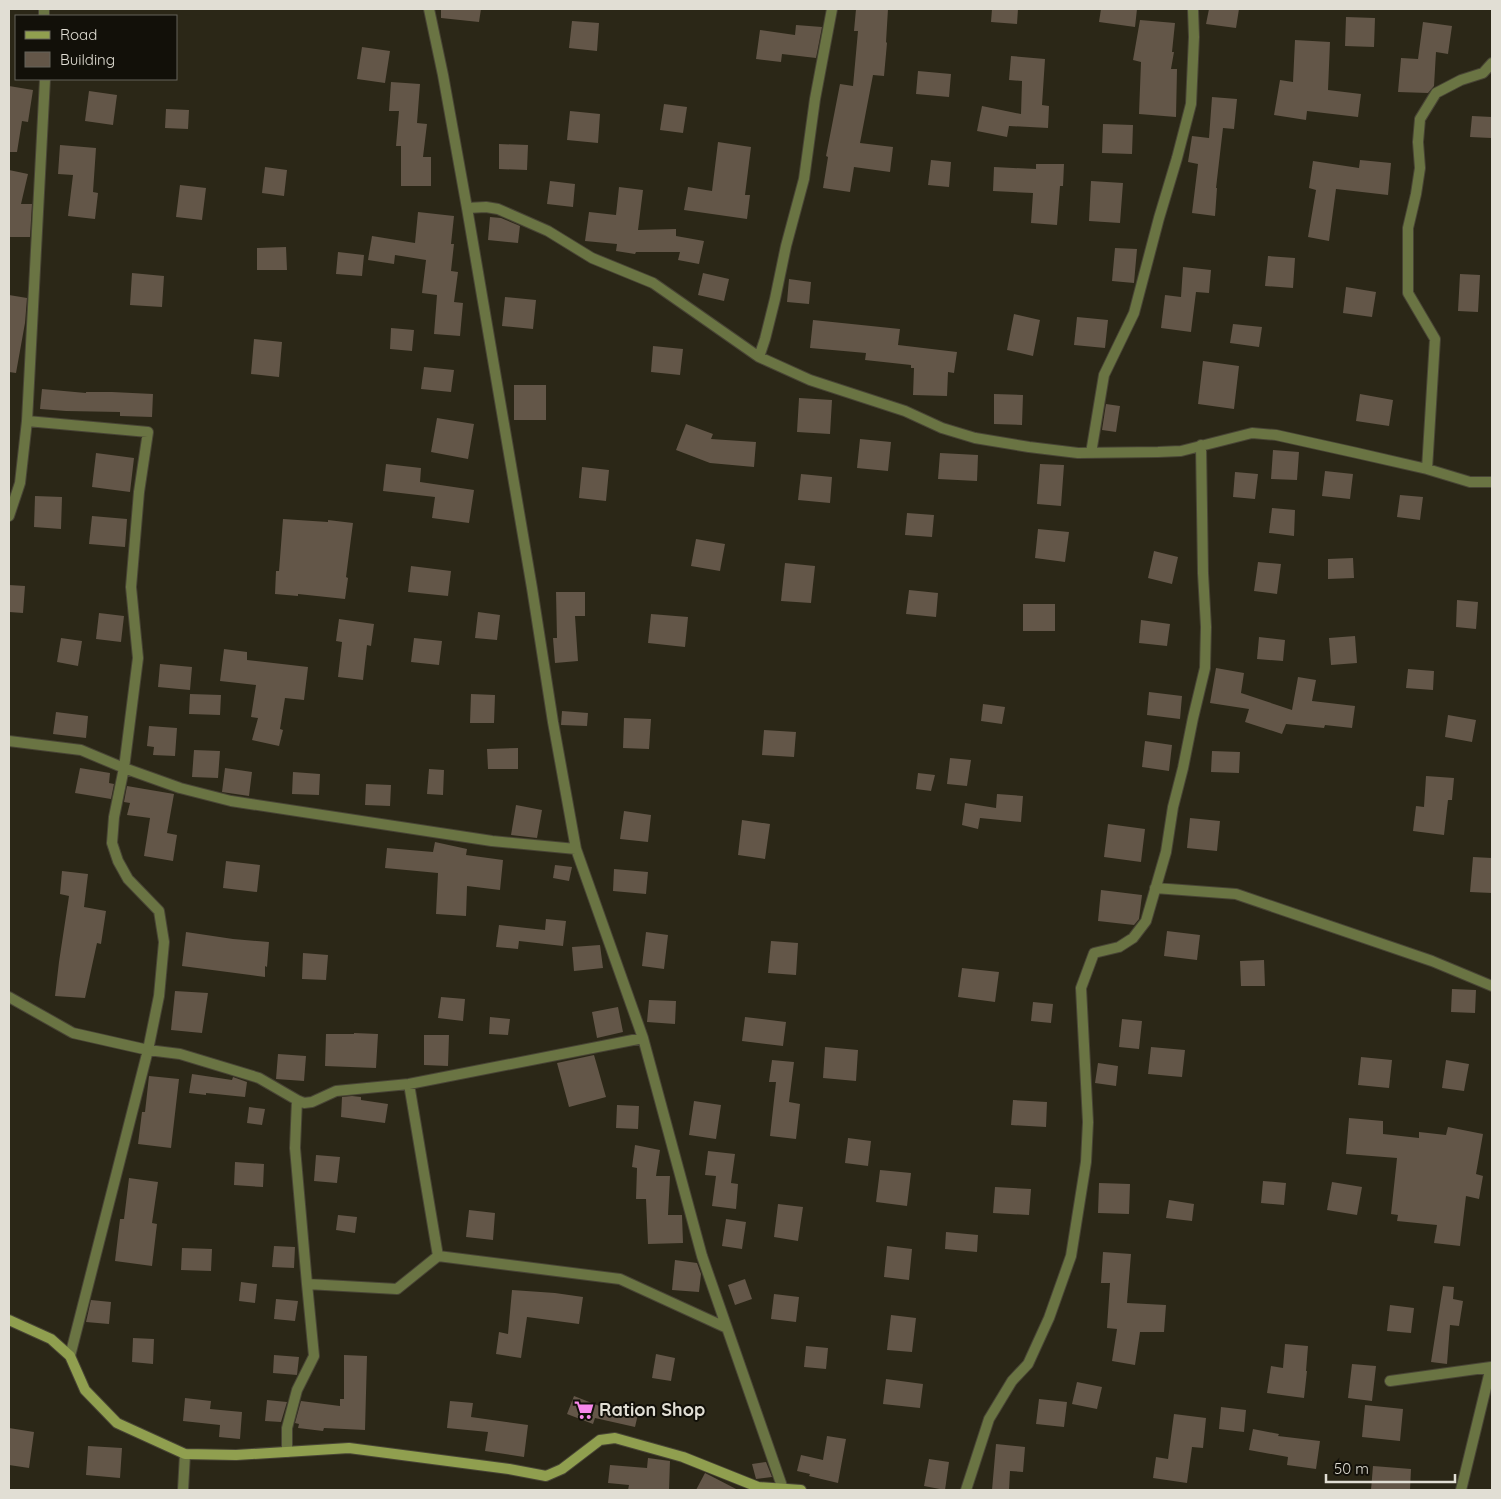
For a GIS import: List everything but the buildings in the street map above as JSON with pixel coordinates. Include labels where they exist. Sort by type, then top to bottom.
[{"type":"main road","points":[[9,1320],[51,1339],[70,1356],[85,1390],[117,1423],[185,1454],[236,1455],[348,1448],[510,1469],[546,1476],[562,1469],[600,1440],[615,1438],[683,1457],[764,1489],[800,1490]]},
{"type":"street","points":[[429,9],[444,75],[468,208],[553,722],[576,849],[644,1038],[702,1256],[784,1489]]},
{"type":"street","points":[[759,357],[804,179],[815,99],[832,9]]},
{"type":"street","points":[[1091,453],[1104,375],[1134,313],[1158,218],[1177,158],[1191,104],[1194,37],[1193,9]]},
{"type":"street","points":[[1427,470],[1435,340],[1408,293],[1408,228],[1420,168],[1418,142],[1420,119],[1436,93],[1461,80],[1483,73],[1492,63]]},
{"type":"street","points":[[9,516],[20,483],[27,421],[45,80]]},
{"type":"street","points":[[468,208],[486,207],[498,209],[548,231],[592,258],[653,283],[759,357],[810,380],[905,410],[942,428],[975,438],[1029,447],[1091,453],[1181,451],[1252,433],[1276,435],[1427,470],[1470,482],[1492,482]]},
{"type":"street","points":[[27,421],[148,432],[139,492],[131,586],[138,658],[124,768],[114,817],[112,843],[118,861],[128,879],[159,911],[164,942],[159,996],[148,1050],[70,1356]]},
{"type":"street","points":[[966,1490],[989,1419],[1012,1381],[1028,1364],[1049,1318],[1071,1256],[1086,1162],[1088,1132],[1081,988],[1094,953],[1119,947],[1133,938],[1146,921],[1166,852],[1173,807],[1205,668],[1206,627],[1203,573],[1201,445]]},
{"type":"street","points":[[9,741],[81,750],[180,788],[231,801],[492,841],[576,849]]},
{"type":"street","points":[[1155,888],[1236,894],[1432,961],[1492,986]]},
{"type":"street","points":[[9,997],[73,1033],[148,1050],[180,1054],[259,1078],[304,1103],[312,1102],[336,1091],[409,1084],[644,1038]]},
{"type":"street","points":[[409,1084],[438,1256]]},
{"type":"street","points":[[286,1452],[287,1428],[297,1390],[314,1356],[295,1148],[297,1100]]},
{"type":"street","points":[[307,1284],[398,1289],[438,1256],[620,1279],[727,1328]]},
{"type":"street","points":[[1390,1381],[1491,1366],[1461,1490]]},
{"type":"street","points":[[182,1490],[185,1454]]},
{"type":"place","name":"Ration Shop","points":[[584,1410]]}]
